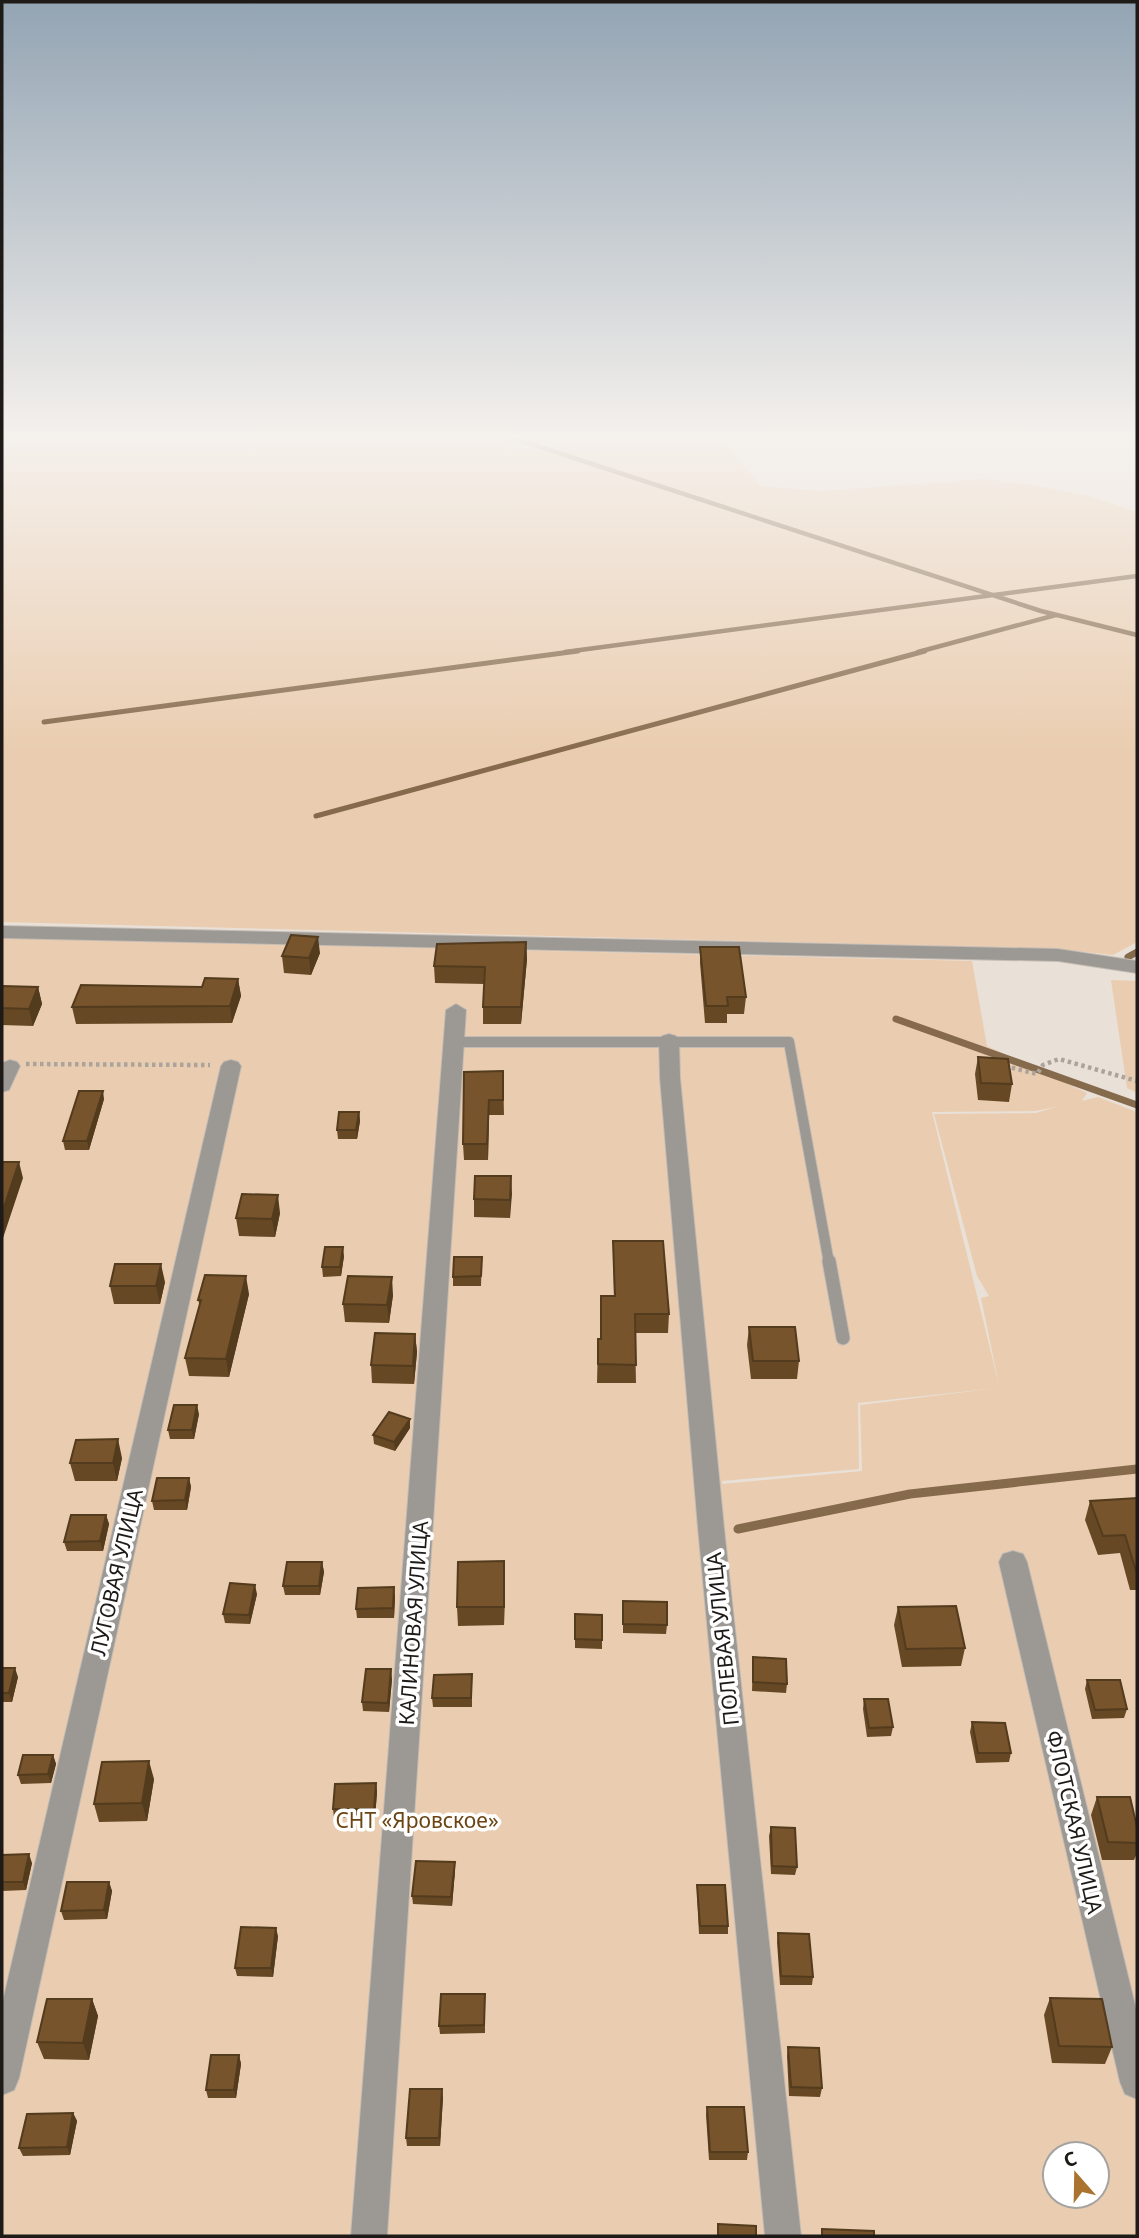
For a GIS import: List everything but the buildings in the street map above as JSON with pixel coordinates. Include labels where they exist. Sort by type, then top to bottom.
[{"type":"street","points":[[2,932],[1058,955],[1137,967]]},
{"type":"street","name":"КАЛИНОВАЯ УЛИЦА","points":[[369,2236],[456,1010]]},
{"type":"street","name":"ПОЛЕВАЯ УЛИЦА","points":[[669,1040],[670,1078],[711,1528],[783,2236]]},
{"type":"street","points":[[2,1086],[9,1066]]},
{"type":"street","name":"ЛУГОВАЯ УЛИЦА","points":[[2,2078],[231,1066]]},
{"type":"street","name":"ФЛОТСКАЯ УЛИЦА","points":[[1013,1562],[1137,2082]]},
{"type":"lane","points":[[454,1042],[789,1042],[843,1338]]},
{"type":"path","points":[[998,1064],[1037,1074],[1043,1065],[1059,1059],[1137,1081]]},
{"type":"path","points":[[9,1066],[231,1066]]},
{"type":"green space","points":[[2,543],[1137,543],[1137,942],[1113,955],[1058,949],[2,922]]},
{"type":"green space","name":"СНТ «Яровское»","points":[[2,938],[972,961],[987,1046],[1087,1093],[1082,1101],[1098,1097],[1137,1112],[1137,2236],[2,2236]],"holes":[[[1056,1107],[1036,1113],[934,1114],[977,1276],[989,1296],[981,1298],[999,1385],[932,1112],[1035,1111]],[[989,1389],[860,1405],[862,1471],[722,1484],[722,1481],[859,1469],[858,1403]]]},
{"type":"green space","points":[[1111,980],[1137,981],[1137,1093],[1127,1088]]},
{"type":"waterway","points":[[835,543],[993,595]]},
{"type":"waterway","points":[[993,595],[1137,576]]},
{"type":"waterway","points":[[565,652],[993,595]]},
{"type":"waterway","points":[[993,595],[1041,611],[1137,635]]},
{"type":"waterway","points":[[918,652],[1056,615]]},
{"type":"waterway","points":[[44,722],[578,651]]},
{"type":"waterway","points":[[316,816],[925,651]]},
{"type":"waterway","points":[[1128,957],[1137,952]]},
{"type":"waterway","points":[[896,1019],[1137,1105]]},
{"type":"waterway","points":[[738,1529],[910,1494],[1137,1469]]}]
